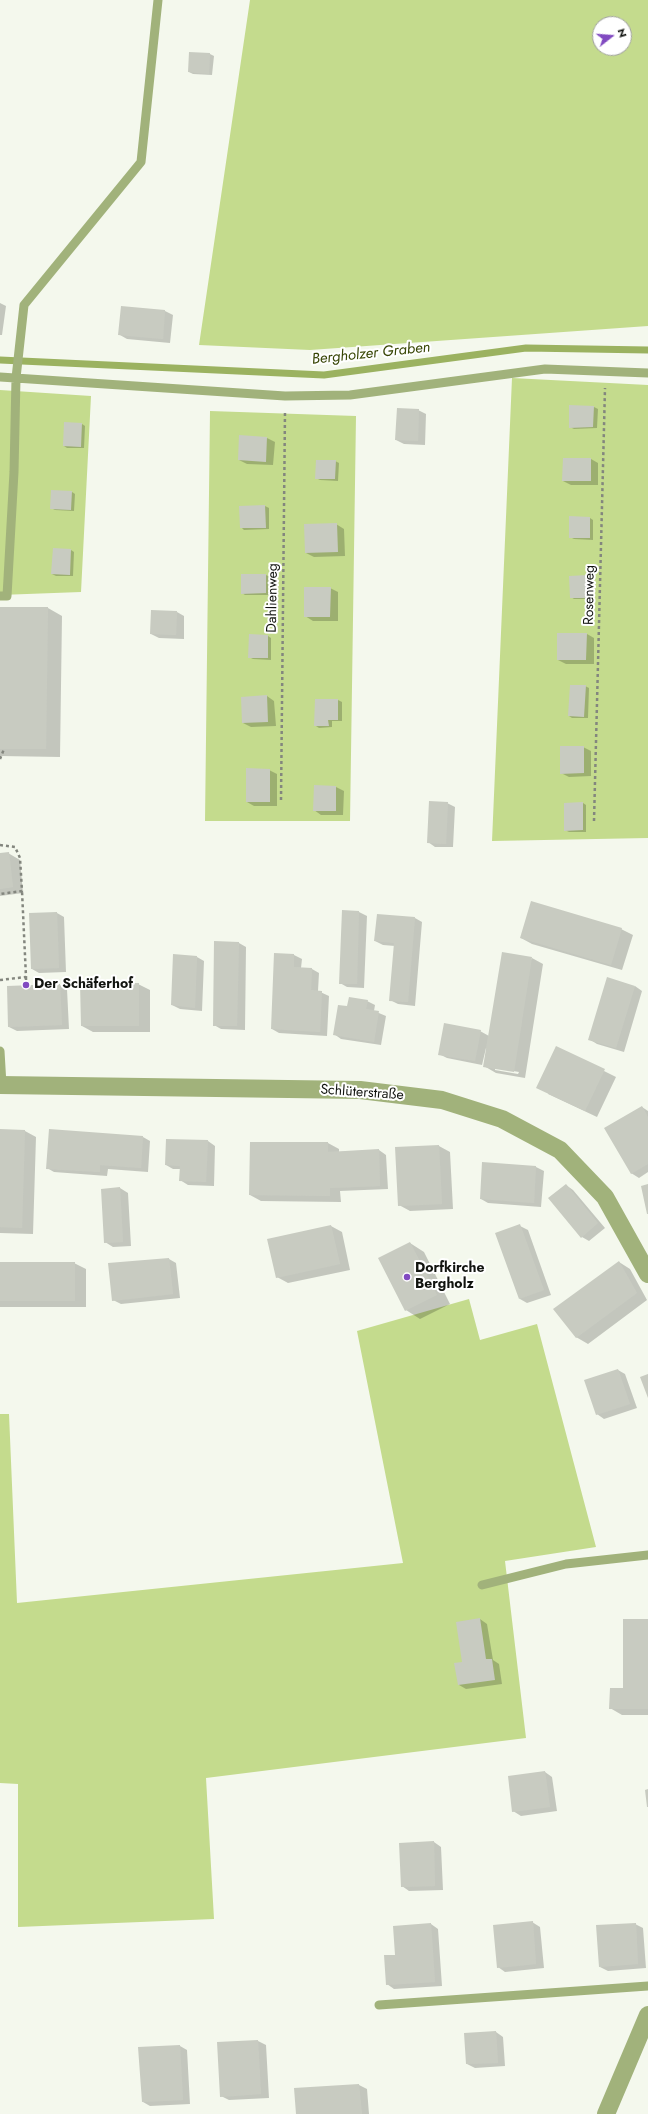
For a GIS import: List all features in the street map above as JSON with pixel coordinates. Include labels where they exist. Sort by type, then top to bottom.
[{"type":"street","name":"Schlüterstraße","points":[[1,1085],[360,1090],[442,1100],[502,1119],[560,1150],[605,1197],[648,1274]]},
{"type":"street","points":[[606,2114],[648,2015]]},
{"type":"lane","points":[[0,596],[7,596],[14,472],[16,378],[24,305],[141,162],[158,0]]},
{"type":"lane","points":[[0,377],[285,396],[350,395],[545,369],[648,372]]},
{"type":"lane","points":[[0,1052],[1,1085]]},
{"type":"lane","points":[[482,1585],[566,1564],[648,1555]]},
{"type":"lane","points":[[379,2005],[648,1986]]},
{"type":"path","name":"Rosenweg","points":[[594,821],[606,370]]},
{"type":"path","name":"Dahlienweg","points":[[281,800],[285,396]]},
{"type":"path","points":[[0,759],[4,749]]},
{"type":"path","points":[[0,845],[15,847],[20,858],[26,985]]},
{"type":"path","points":[[0,894],[22,891]]},
{"type":"path","points":[[0,980],[26,977]]},
{"type":"green space","points":[[250,0],[648,0],[648,326],[310,350],[199,345]]},
{"type":"green space","points":[[512,378],[648,385],[648,838],[492,841]]},
{"type":"green space","points":[[0,390],[91,396],[81,592],[0,595]]},
{"type":"green space","points":[[210,411],[356,416],[350,821],[205,821]]},
{"type":"green space","points":[[469,1299],[480,1340],[537,1324],[596,1547],[505,1561],[526,1738],[206,1778],[214,1919],[18,1927],[18,1784],[0,1783],[0,1414],[9,1414],[17,1603],[403,1563],[357,1331]]},
{"type":"building","points":[[189,52],[210,53],[209,74],[188,72]]},
{"type":"building","points":[[121,306],[165,310],[163,339],[118,335]]},
{"type":"building","points":[[569,405],[594,406],[593,427],[569,428]]},
{"type":"building","points":[[397,408],[419,409],[418,441],[395,440]]},
{"type":"building","points":[[64,422],[82,423],[81,447],[63,446]]},
{"type":"building","points":[[239,435],[267,437],[266,462],[238,460]]},
{"type":"building","points":[[563,458],[591,458],[591,481],[562,481]]},
{"type":"building","points":[[316,460],[336,460],[335,479],[315,479]]},
{"type":"building","points":[[51,490],[72,491],[71,510],[50,509]]},
{"type":"building","points":[[265,505],[266,528],[240,528],[239,506]]},
{"type":"building","points":[[569,516],[590,517],[590,538],[569,538]]},
{"type":"building","points":[[337,523],[338,552],[305,553],[304,524]]},
{"type":"building","points":[[53,548],[71,549],[70,575],[51,574]]},
{"type":"building","points":[[241,574],[266,574],[266,593],[241,594]]},
{"type":"building","points":[[588,575],[588,598],[570,598],[569,576]]},
{"type":"building","points":[[304,587],[331,587],[330,617],[304,617]]},
{"type":"building","points":[[0,607],[48,607],[46,749],[0,749]]},
{"type":"building","points":[[151,610],[177,611],[176,635],[150,634]]},
{"type":"building","points":[[557,633],[587,633],[586,660],[557,660]]},
{"type":"building","points":[[249,634],[268,635],[268,658],[248,658]]},
{"type":"building","points":[[570,685],[586,685],[584,717],[568,716]]},
{"type":"building","points":[[267,695],[268,722],[242,723],[241,697]]},
{"type":"building","points":[[315,699],[338,699],[338,720],[328,720],[329,726],[314,726]]},
{"type":"building","points":[[560,746],[584,746],[584,773],[560,774]]},
{"type":"building","points":[[246,768],[270,769],[270,802],[246,802]]},
{"type":"building","points":[[314,785],[336,786],[336,811],[313,811]]},
{"type":"building","points":[[429,801],[448,802],[446,844],[427,843]]},
{"type":"building","points":[[583,802],[583,830],[564,831],[564,803]]},
{"type":"building","points":[[9,852],[13,887],[0,889],[0,853]]},
{"type":"building","points":[[531,901],[622,928],[611,965],[520,938]]},
{"type":"building","points":[[342,910],[359,911],[357,984],[339,984]]},
{"type":"building","points":[[57,912],[59,968],[31,969],[29,913]]},
{"type":"building","points":[[377,914],[415,917],[408,1002],[389,1001],[394,943],[374,941]]},
{"type":"building","points":[[214,941],[239,942],[237,1026],[213,1026]]},
{"type":"building","points":[[502,952],[532,957],[514,1072],[483,1067]]},
{"type":"building","points":[[274,953],[294,954],[294,967],[312,968],[311,990],[322,991],[320,1032],[271,1029]]},
{"type":"building","points":[[173,954],[197,956],[195,1008],[171,1005]]},
{"type":"building","points":[[607,977],[635,986],[616,1048],[588,1040]]},
{"type":"building","points":[[80,983],[139,983],[139,1026],[81,1026]]},
{"type":"building","points":[[60,984],[62,1025],[8,1027],[7,986]]},
{"type":"building","points":[[349,997],[368,1000],[366,1009],[379,1011],[374,1042],[333,1035],[338,1005],[347,1006]]},
{"type":"building","points":[[444,1023],[481,1030],[475,1061],[438,1055]]},
{"type":"building","points":[[556,1046],[605,1069],[585,1111],[536,1088]]},
{"type":"building","points":[[642,1106],[648,1117],[648,1164],[631,1174],[604,1128]]},
{"type":"building","points":[[0,1129],[25,1130],[22,1228],[0,1227]]},
{"type":"building","points":[[49,1129],[143,1136],[141,1168],[100,1165],[100,1172],[46,1169]]},
{"type":"building","points":[[166,1139],[208,1140],[206,1182],[179,1181],[180,1166],[165,1165]]},
{"type":"building","points":[[250,1142],[328,1142],[328,1152],[379,1149],[380,1186],[330,1188],[330,1196],[249,1195]]},
{"type":"building","points":[[439,1145],[442,1204],[398,1206],[395,1147]]},
{"type":"building","points":[[482,1162],[536,1166],[534,1203],[480,1199]]},
{"type":"building","points":[[566,1184],[598,1223],[581,1238],[548,1198]]},
{"type":"building","points":[[648,1184],[648,1214],[647,1214],[641,1186]]},
{"type":"building","points":[[120,1187],[123,1242],[104,1243],[101,1189]]},
{"type":"building","points":[[520,1224],[544,1290],[519,1299],[495,1233]]},
{"type":"building","points":[[331,1225],[340,1264],[276,1278],[267,1239]]},
{"type":"building","name":"Dorfkirche Bergholz","points":[[410,1242],[437,1295],[405,1311],[378,1258]]},
{"type":"building","points":[[169,1258],[173,1294],[112,1301],[108,1263]]},
{"type":"building","points":[[619,1261],[637,1293],[576,1338],[553,1309]]},
{"type":"building","points":[[0,1262],[75,1262],[75,1301],[0,1301]]},
{"type":"building","points":[[618,1369],[630,1404],[596,1415],[584,1380]]},
{"type":"building","points":[[648,1374],[648,1398],[640,1377]]},
{"type":"building","points":[[480,1618],[486,1659],[492,1659],[495,1680],[458,1685],[454,1663],[462,1662],[456,1622]]},
{"type":"building","points":[[623,1619],[648,1619],[648,1709],[609,1709],[610,1688],[623,1688]]},
{"type":"building","points":[[545,1771],[550,1807],[512,1812],[508,1776]]},
{"type":"building","points":[[648,1789],[648,1807],[647,1807],[645,1790]]},
{"type":"building","points":[[434,1841],[435,1886],[401,1887],[399,1843]]},
{"type":"building","points":[[533,1921],[536,1964],[497,1968],[493,1925]]},
{"type":"building","points":[[431,1923],[435,1982],[386,1985],[384,1955],[395,1955],[393,1926]]},
{"type":"building","points":[[636,1923],[638,1964],[599,1967],[596,1925]]},
{"type":"building","points":[[496,2031],[498,2063],[466,2064],[464,2033]]},
{"type":"building","points":[[258,2040],[261,2094],[220,2097],[217,2042]]},
{"type":"building","points":[[180,2045],[183,2100],[142,2102],[138,2047]]},
{"type":"building","points":[[359,2084],[362,2114],[296,2114],[294,2088]]},
{"type":"waterway","name":"Bergholzer Graben","points":[[0,360],[324,375],[526,348],[648,350]]},
{"type":"place","name":"Der Schäferhof","points":[[26,985]]},
{"type":"place","name":"Dorfkirche Bergholz","points":[[407,1277]]}]
